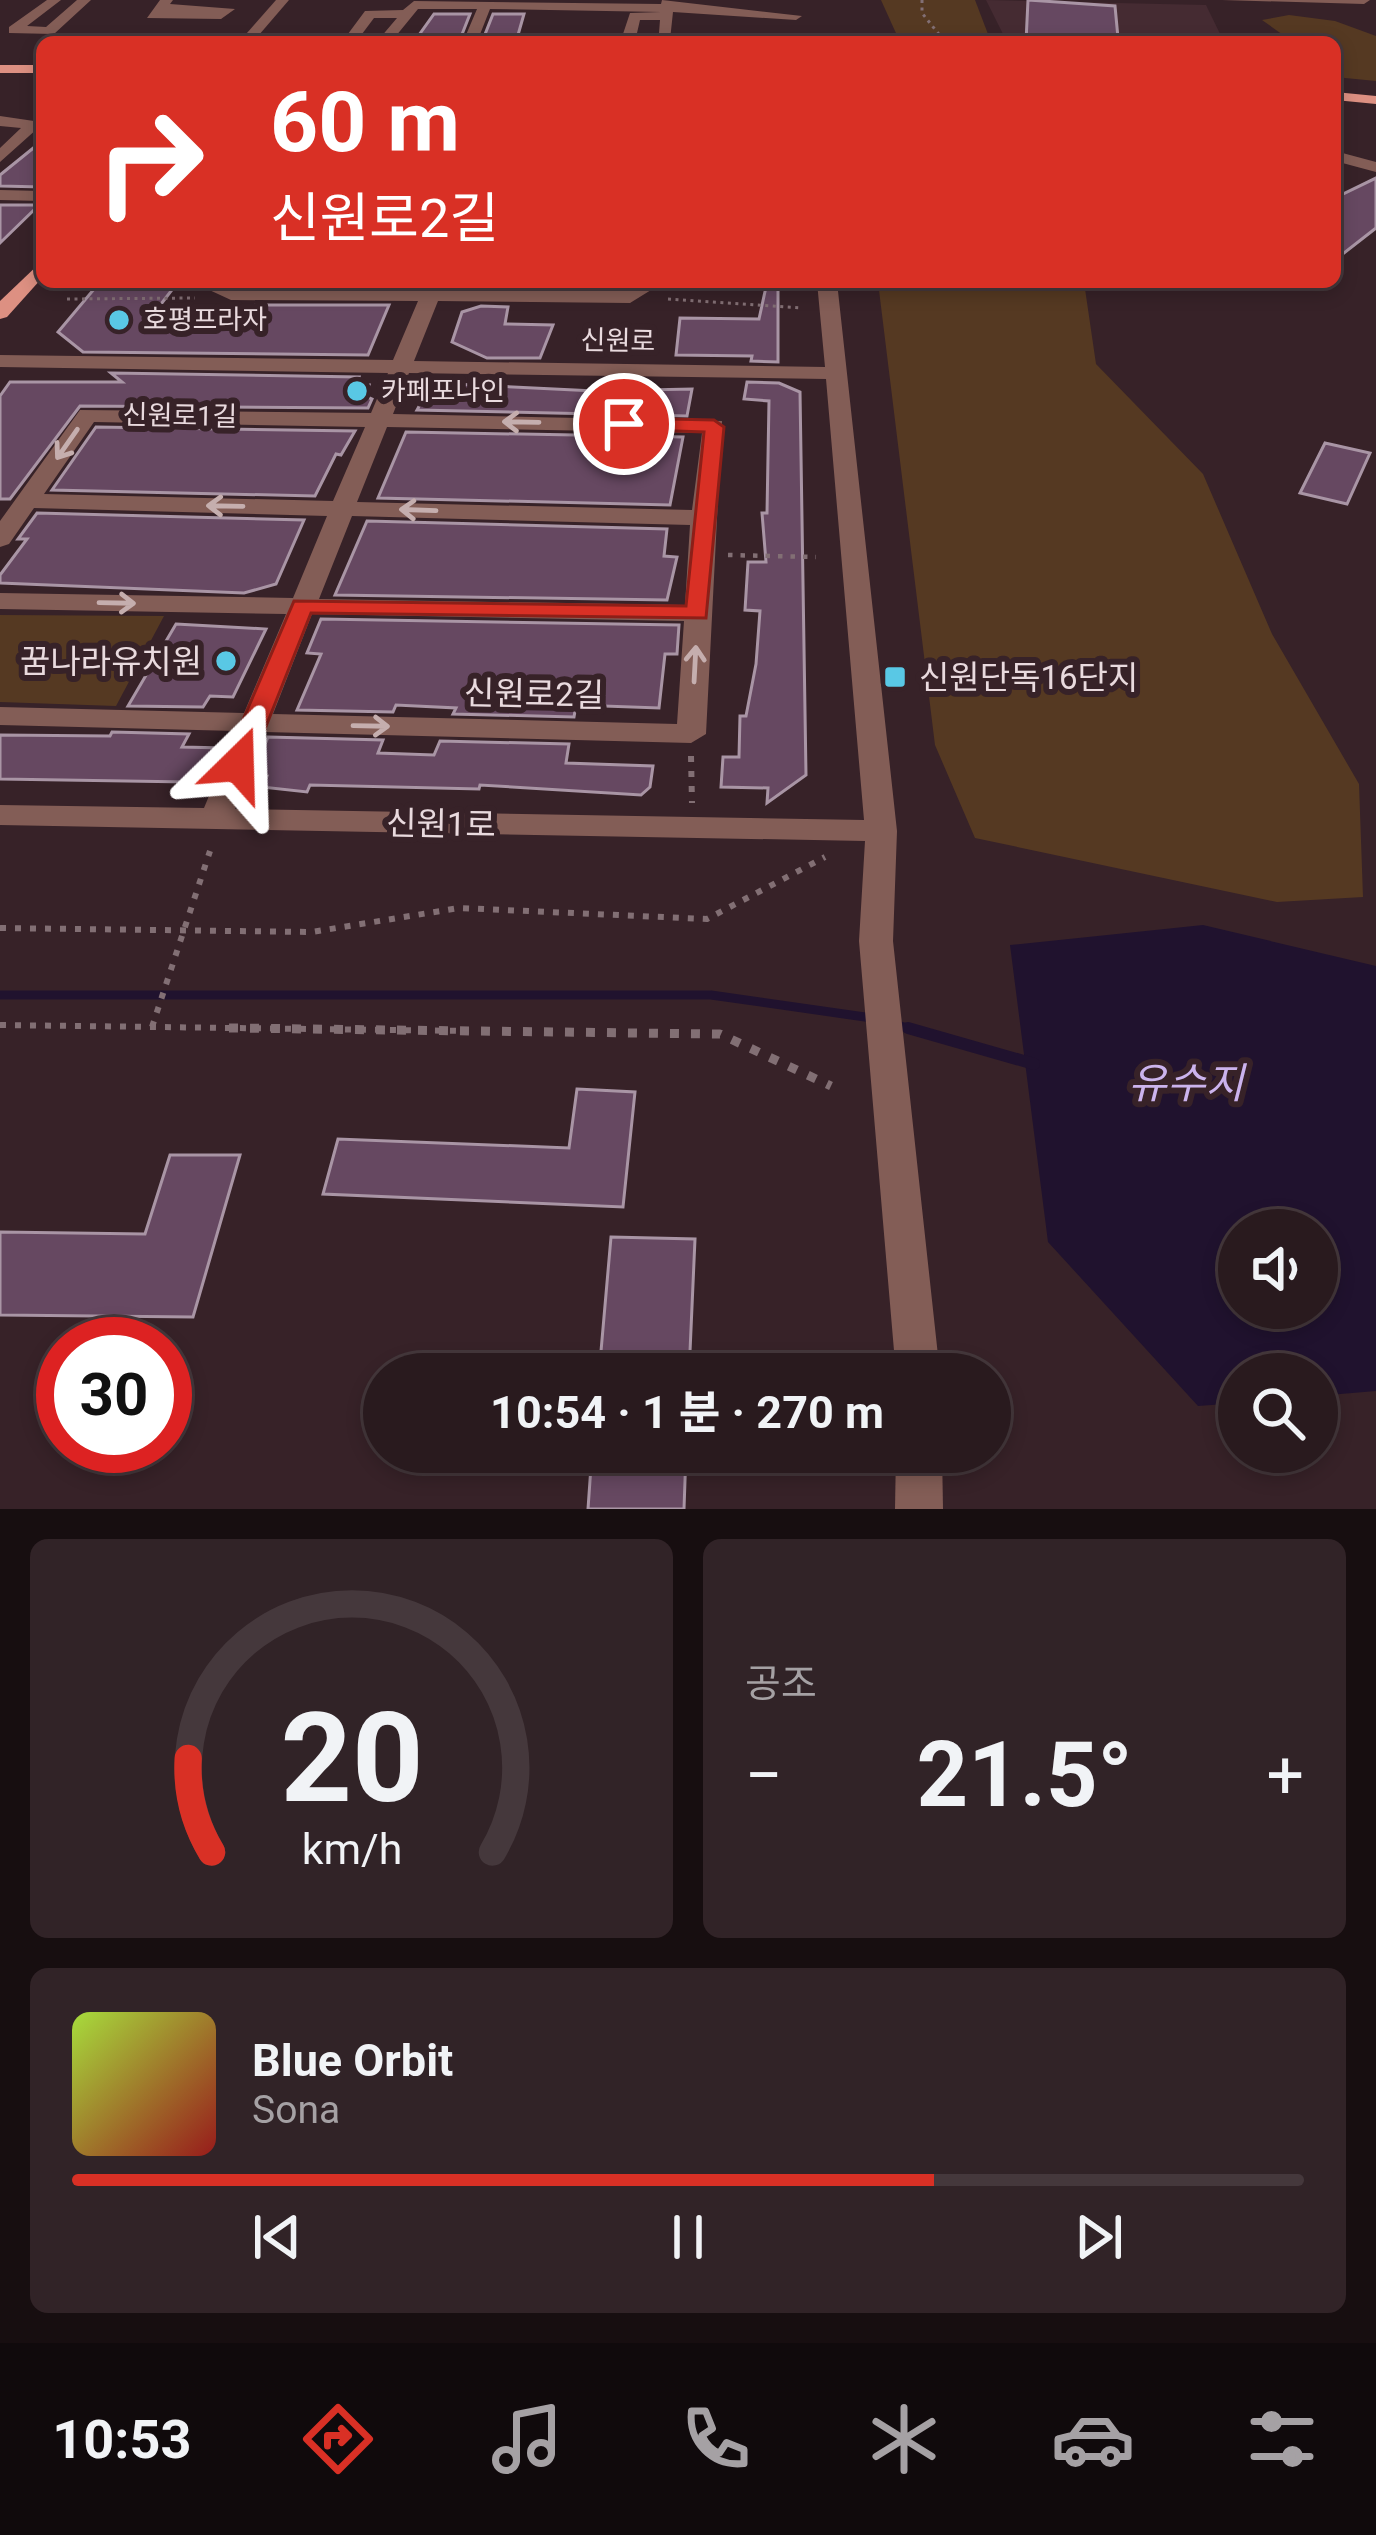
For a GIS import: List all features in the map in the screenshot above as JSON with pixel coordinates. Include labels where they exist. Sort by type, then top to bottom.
[{"type":"main road","points":[[0,72],[36,73]]},
{"type":"main road","points":[[1341,97],[1376,100]]},
{"type":"main road","points":[[1341,109],[1376,112]]},
{"type":"main road","points":[[0,314],[36,274]]},
{"type":"street","points":[[55,0],[14,30],[49,31],[85,0]]},
{"type":"street","points":[[251,36],[283,0]]},
{"type":"street","points":[[405,14],[414,4],[429,2],[561,2],[668,8],[747,23],[798,23],[794,0]]},
{"type":"street","points":[[1228,0],[1370,0]]},
{"type":"street","points":[[556,26],[561,2]]},
{"type":"street","points":[[472,36],[485,5]]},
{"type":"street","points":[[0,121],[29,124],[30,128],[0,157]]},
{"type":"street","points":[[1341,161],[1376,170]]},
{"type":"street","points":[[0,195],[36,196]]},
{"type":"street","points":[[827,288],[881,831],[876,940],[916,1353]]},
{"type":"street","points":[[201,289],[231,294],[630,297],[659,290]]},
{"type":"street","points":[[212,836],[430,296]]},
{"type":"street","name":"신원로","points":[[0,361],[834,373]]},
{"type":"street","name":"신원로1길","points":[[0,539],[88,415],[379,418]]},
{"type":"street","points":[[379,418],[714,427],[703,518],[691,734]]},
{"type":"street","points":[[27,501],[703,518]]},
{"type":"street","points":[[0,601],[698,613]]},
{"type":"street","points":[[0,716],[254,723]]},
{"type":"street","name":"신원로2길","points":[[254,723],[691,734]]},
{"type":"street","name":"신원1로","points":[[0,815],[212,836],[881,831]]},
{"type":"street","points":[[919,1473],[919,1509]]},
{"type":"path","points":[[922,0],[922,13],[940,36]]},
{"type":"path","points":[[67,299],[186,301],[201,289]]},
{"type":"path","points":[[659,290],[694,304],[802,308]]},
{"type":"path","points":[[701,554],[816,557]]},
{"type":"path","points":[[691,734],[692,803]]},
{"type":"path","points":[[152,1027],[212,836]]},
{"type":"path","points":[[0,928],[312,932],[459,908],[707,919],[780,877],[829,856]]},
{"type":"path","points":[[0,1025],[720,1034],[831,1086]]},
{"type":"shaded area","points":[[881,0],[975,0],[989,36],[897,36]]},
{"type":"shaded area","points":[[986,0],[1206,5],[1221,36],[1004,36]]},
{"type":"shaded area","points":[[1289,15],[1335,21],[1376,36],[1376,81],[1341,78],[1341,36],[1285,36],[1262,20]]},
{"type":"shaded area","points":[[879,288],[1085,288],[1096,364],[1203,474],[1272,634],[1359,784],[1363,897],[1277,902],[975,838],[935,745]]},
{"type":"shaded area","points":[[0,615],[164,616],[116,706],[0,702]]},
{"type":"water","name":"유수지","points":[[1203,925],[1376,966],[1376,1391],[1338,1394],[1338,1353],[1218,1353],[1218,1405],[1198,1406],[1048,1242],[1010,945]]},
{"type":"building","points":[[1028,0],[1115,6],[1118,36],[1026,36]]},
{"type":"building","points":[[434,14],[470,14],[461,36],[418,36]]},
{"type":"building","points":[[493,14],[524,14],[518,36],[484,36]]},
{"type":"building","points":[[36,146],[36,187],[0,186],[0,175]]},
{"type":"building","points":[[1376,178],[1376,228],[1341,255],[1341,195]]},
{"type":"building","points":[[0,205],[36,205],[36,208],[0,243]]},
{"type":"building","points":[[95,288],[173,288],[158,308],[179,309],[174,315],[256,317],[256,305],[389,305],[368,355],[83,352],[58,332]]},
{"type":"building","points":[[766,288],[778,288],[778,362],[751,361],[752,356],[676,355],[680,318],[759,319]]},
{"type":"building","points":[[481,306],[508,307],[505,324],[553,325],[540,358],[487,358],[452,342],[462,312]]},
{"type":"building","points":[[111,373],[359,377],[356,385],[369,385],[365,396],[372,399],[368,408],[80,406],[10,499],[0,499],[0,396],[10,382],[122,382]]},
{"type":"building","points":[[747,382],[779,383],[800,392],[806,775],[767,803],[768,788],[721,787],[723,757],[739,757],[740,716],[746,716],[756,664],[760,611],[745,610],[748,562],[766,562],[762,513],[767,513],[769,401],[744,399]]},
{"type":"building","points":[[432,383],[595,391],[692,389],[687,416],[417,410]]},
{"type":"building","points":[[96,427],[355,431],[341,455],[336,454],[315,496],[52,490]]},
{"type":"building","points":[[406,432],[683,437],[670,505],[378,498]]},
{"type":"building","points":[[1325,443],[1370,453],[1347,504],[1300,493]]},
{"type":"building","points":[[37,513],[304,520],[276,584],[244,593],[0,583],[0,575],[27,539],[18,539]]},
{"type":"building","points":[[367,521],[667,529],[664,556],[677,557],[667,600],[335,595]]},
{"type":"building","points":[[321,619],[679,625],[677,654],[665,654],[659,708],[576,705],[574,717],[453,714],[456,708],[396,705],[393,712],[297,710],[321,654],[307,653]]},
{"type":"building","name":"꿈나라유치원","points":[[176,624],[266,629],[233,697],[210,696],[203,707],[128,706]]},
{"type":"building","points":[[112,732],[189,734],[182,747],[224,748],[215,771],[188,782],[0,779],[0,735],[110,736]]},
{"type":"building","points":[[268,737],[383,740],[378,753],[434,755],[440,741],[569,744],[566,763],[653,766],[650,787],[641,795],[480,785],[479,789],[310,785],[307,792],[262,787],[267,776],[253,775]]},
{"type":"building","points":[[577,1089],[635,1092],[623,1207],[323,1194],[338,1139],[569,1148]]},
{"type":"building","points":[[170,1155],[240,1155],[193,1317],[0,1315],[0,1232],[145,1234]]},
{"type":"building","points":[[611,1237],[695,1239],[690,1353],[601,1353]]},
{"type":"building","points":[[591,1473],[685,1473],[684,1509],[588,1509]]},
{"type":"waterway","points":[[0,995],[711,995],[872,1018]]},
{"type":"waterway","points":[[894,1024],[918,1031]]},
{"type":"waterway","points":[[908,1028],[1034,1064]]},
{"type":"place","name":"호평프라자","points":[[119,320]]},
{"type":"place","name":"카페포나인","points":[[357,391]]},
{"type":"place","name":"꿈나라유치원","points":[[226,661]]},
{"type":"place","name":"신원단독16단지","points":[[895,677]]},
{"type":"route","points":[[238,764],[302,606],[698,613],[714,427],[624,424]]}]
